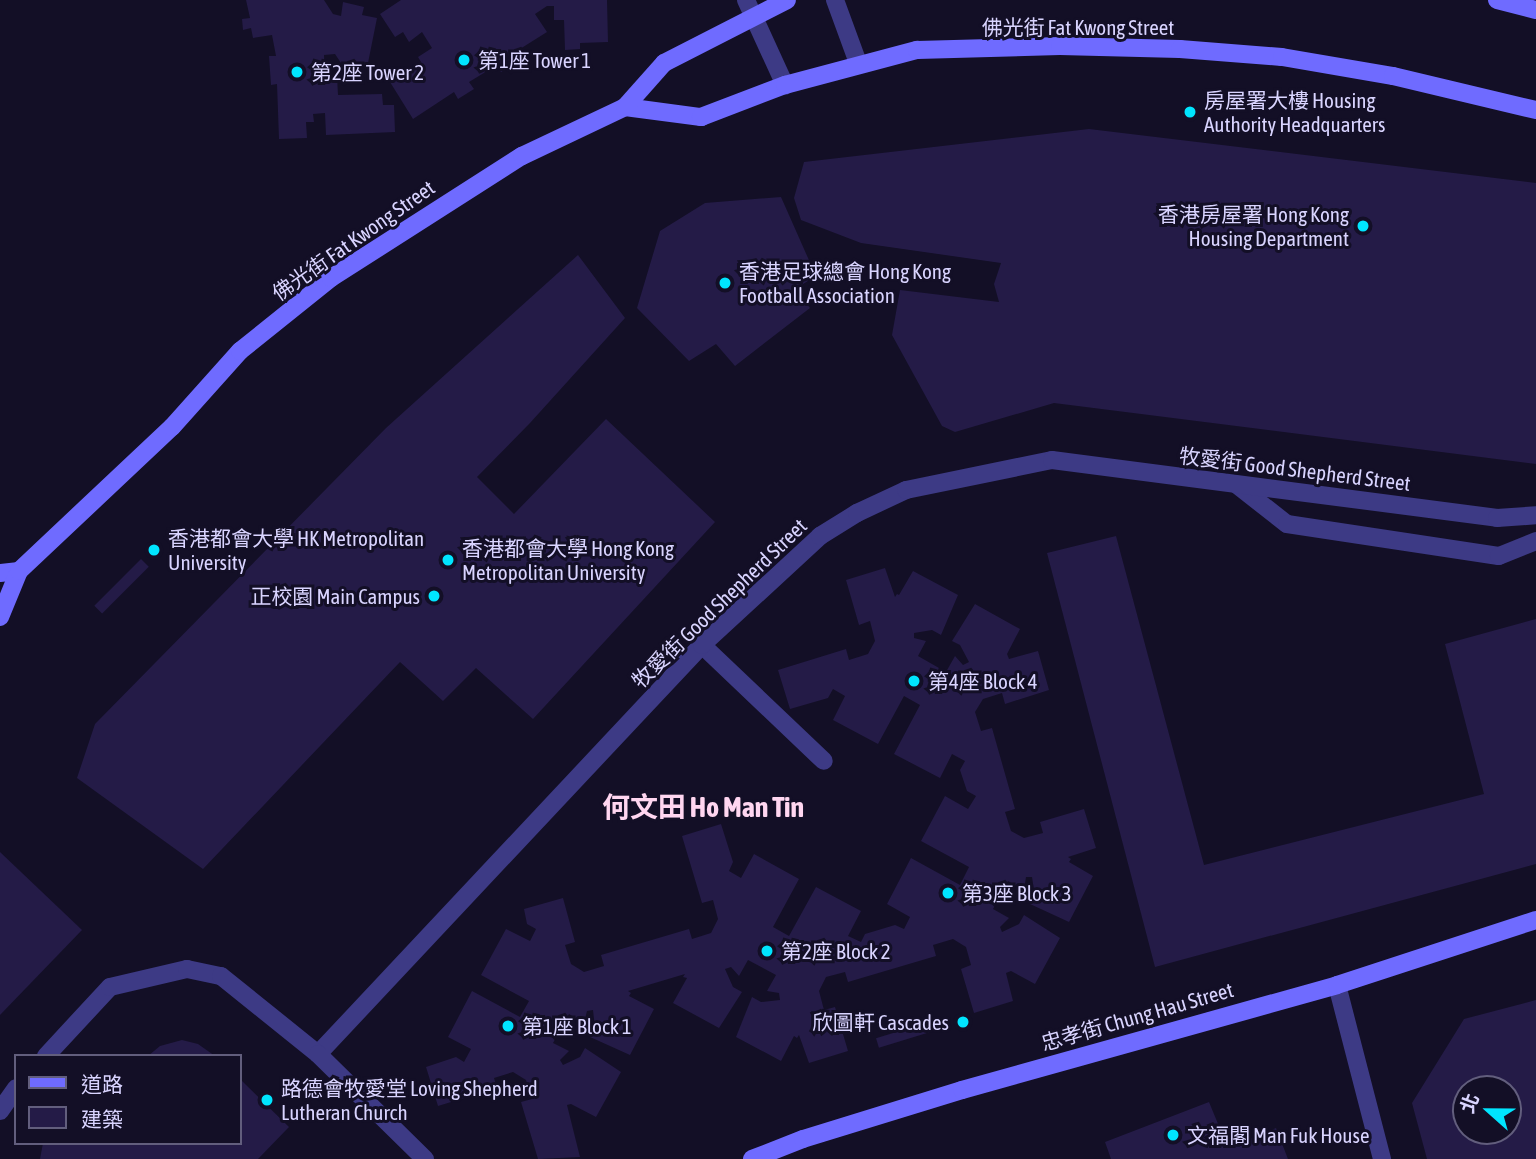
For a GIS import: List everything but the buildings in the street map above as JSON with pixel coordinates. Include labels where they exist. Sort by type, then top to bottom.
[{"type":"main road","name":"佛光街 Fat Kwong Street","points":[[0,617],[19,571],[172,427],[240,351],[331,278],[522,156],[625,107],[664,63],[750,8],[787,0]]},
{"type":"main road","points":[[1497,0],[1536,10]]},
{"type":"main road","name":"佛光街 Fat Kwong Street","points":[[625,107],[701,117],[785,85],[858,63],[917,50],[1060,46],[1192,50],[1282,57],[1393,76],[1536,110]]},
{"type":"main road","points":[[0,573],[19,571]]},
{"type":"main road","name":"忠孝街 Chung Hau Street","points":[[752,1159],[803,1139],[962,1090],[1337,985],[1536,920]]},
{"type":"street","points":[[835,0],[858,63]]},
{"type":"street","points":[[750,8],[785,85]]},
{"type":"street","name":"牧愛街 Good Shepherd Street","points":[[318,1054],[702,645],[820,536],[857,513],[906,490],[1052,460],[1497,518],[1536,515]]},
{"type":"street","points":[[1237,485],[1287,524],[1499,556],[1536,541]]},
{"type":"street","points":[[702,645],[824,761]]},
{"type":"street","points":[[48,1054],[110,987],[187,969],[221,976],[318,1054],[425,1159]]},
{"type":"street","points":[[1337,985],[1382,1159]]},
{"type":"street","points":[[0,1111],[14,1091]]},
{"type":"place","name":"第1座 Tower 1","points":[[464,60]]},
{"type":"place","name":"第2座 Tower 2","points":[[297,72]]},
{"type":"place","name":"房屋署大樓 Housing Authority Headquarters","points":[[1190,112]]},
{"type":"place","name":"香港房屋署 Hong Kong Housing Department","points":[[1363,226]]},
{"type":"place","name":"香港足球總會 Hong Kong Football Association","points":[[725,283]]},
{"type":"place","name":"香港都會大學 HK Metropolitan University","points":[[154,550]]},
{"type":"place","name":"香港都會大學 Hong Kong Metropolitan University","points":[[448,560]]},
{"type":"place","name":"正校園 Main Campus","points":[[434,596]]},
{"type":"place","name":"第4座 Block 4","points":[[914,681]]},
{"type":"place","name":"第3座 Block 3","points":[[948,893]]},
{"type":"place","name":"第2座 Block 2","points":[[767,951]]},
{"type":"place","name":"欣圖軒 Cascades","points":[[963,1022]]},
{"type":"place","name":"第1座 Block 1","points":[[508,1026]]},
{"type":"place","name":"路德會牧愛堂 Loving Shepherd Lutheran Church","points":[[267,1100]]},
{"type":"place","name":"文福閣 Man Fuk House","points":[[1173,1135]]},
{"type":"district","name":"何文田 Ho Man Tin","points":[[703,807]]}]
